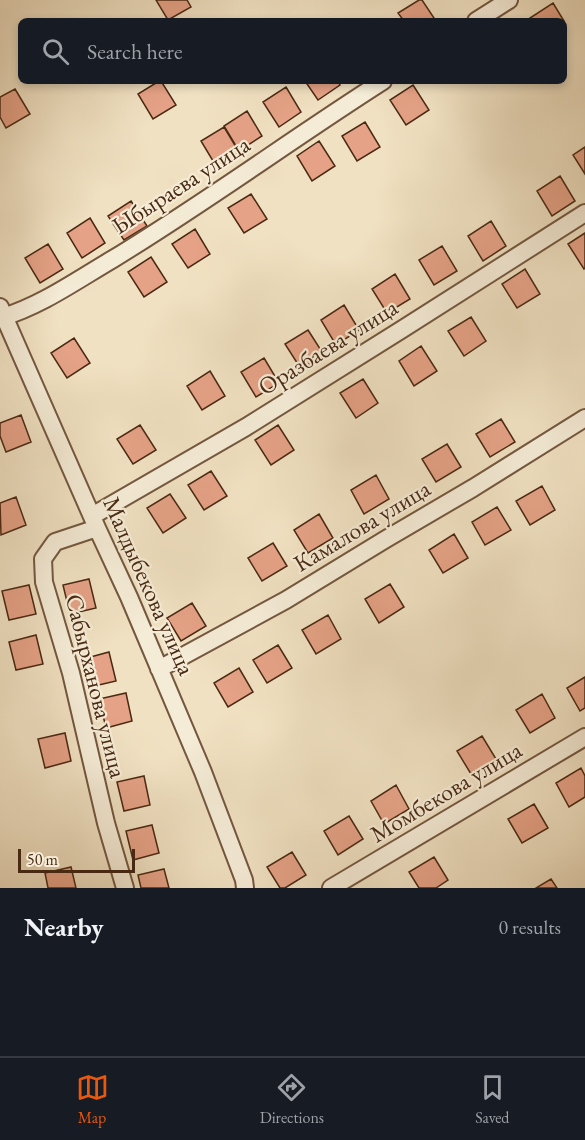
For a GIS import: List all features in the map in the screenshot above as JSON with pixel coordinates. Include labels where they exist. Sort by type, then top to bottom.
[{"type":"street","points":[[481,18],[509,0]]},
{"type":"street","name":"Ыбыраева улица","points":[[2,314],[47,298],[167,226],[377,84]]},
{"type":"street","name":"Оразбаева улица","points":[[95,522],[585,213]]},
{"type":"street","name":"Малдыбекова улица","points":[[2,314],[129,597],[203,772],[245,888]]},
{"type":"street","name":"Камалова улица","points":[[159,669],[286,600],[386,538],[473,489],[585,418]]},
{"type":"street","name":"Сабырханова улица","points":[[95,522],[55,542],[43,559],[44,582],[71,673],[106,823],[125,888]]},
{"type":"street","name":"Момбекова улица","points":[[332,888],[585,737]]},
{"type":"building","points":[[156,0],[187,0],[191,7],[172,18],[167,18]]},
{"type":"building","points":[[422,0],[434,18],[402,18],[398,13]]},
{"type":"building","points":[[553,3],[562,18],[530,18]]},
{"type":"building","points":[[154,84],[163,84],[176,105],[153,119],[138,94]]},
{"type":"building","points":[[307,84],[340,84],[340,85],[318,100]]},
{"type":"building","points":[[413,85],[429,110],[406,125],[390,100]]},
{"type":"building","points":[[286,87],[301,112],[279,127],[263,102]]},
{"type":"building","points":[[15,89],[30,114],[6,128],[0,117],[0,97]]},
{"type":"building","points":[[247,111],[262,136],[239,151],[224,126]]},
{"type":"building","points":[[365,122],[380,147],[357,161],[342,136]]},
{"type":"building","points":[[224,127],[239,152],[216,166],[201,141]]},
{"type":"building","points":[[319,141],[335,166],[312,181],[297,156]]},
{"type":"building","points":[[585,147],[585,174],[573,155]]},
{"type":"building","points":[[560,176],[575,201],[552,216],[537,191]]},
{"type":"building","points":[[251,194],[267,219],[244,233],[228,208]]},
{"type":"building","points":[[131,201],[147,226],[124,240],[108,216]]},
{"type":"building","points":[[90,218],[105,243],[82,258],[67,233]]},
{"type":"building","points":[[491,221],[506,246],[483,261],[468,236]]},
{"type":"building","points":[[195,229],[210,254],[188,268],[172,244]]},
{"type":"building","points":[[585,233],[585,268],[584,269],[568,244]]},
{"type":"building","points":[[48,244],[63,269],[40,283],[25,258]]},
{"type":"building","points":[[442,246],[457,271],[434,285],[419,260]]},
{"type":"building","points":[[151,257],[167,282],[144,297],[128,272]]},
{"type":"building","points":[[525,269],[540,294],[517,308],[502,284]]},
{"type":"building","points":[[395,274],[410,299],[387,313],[372,289]]},
{"type":"building","points":[[344,305],[359,330],[336,345],[321,320]]},
{"type":"building","points":[[471,317],[486,341],[464,356],[448,331]]},
{"type":"building","points":[[308,330],[324,355],[301,369],[285,344]]},
{"type":"building","points":[[74,338],[90,363],[67,378],[51,353]]},
{"type":"building","points":[[421,346],[437,371],[414,386],[399,361]]},
{"type":"building","points":[[264,358],[279,383],[256,397],[241,372]]},
{"type":"building","points":[[210,371],[225,396],[202,410],[187,386]]},
{"type":"building","points":[[363,379],[378,403],[356,418],[340,393]]},
{"type":"building","points":[[21,415],[31,442],[6,452],[0,436],[0,423]]},
{"type":"building","points":[[501,419],[515,442],[490,457],[476,434]]},
{"type":"building","points":[[140,425],[156,450],[133,464],[117,439]]},
{"type":"building","points":[[278,425],[294,450],[271,465],[255,440]]},
{"type":"building","points":[[447,444],[461,467],[436,482],[422,459]]},
{"type":"building","points":[[211,471],[227,496],[204,510],[188,485]]},
{"type":"building","points":[[376,475],[389,499],[364,514],[351,490]]},
{"type":"building","points":[[542,486],[555,510],[530,525],[516,501]]},
{"type":"building","points":[[170,494],[186,518],[163,533],[147,508]]},
{"type":"building","points":[[16,497],[26,525],[1,535],[0,503]]},
{"type":"building","points":[[497,507],[511,530],[485,545],[472,522]]},
{"type":"building","points":[[319,514],[333,538],[308,553],[294,530]]},
{"type":"building","points":[[454,534],[468,558],[443,573],[429,550]]},
{"type":"building","points":[[273,543],[287,566],[262,581],[248,558]]},
{"type":"building","points":[[89,579],[96,608],[70,614],[63,585]]},
{"type":"building","points":[[390,584],[404,607],[379,623],[365,599]]},
{"type":"building","points":[[29,585],[36,614],[9,620],[2,591]]},
{"type":"building","points":[[192,603],[206,626],[181,641],[167,618]]},
{"type":"building","points":[[328,615],[341,639],[316,654],[302,630]]},
{"type":"building","points":[[36,635],[43,664],[16,670],[9,642]]},
{"type":"building","points":[[278,645],[292,668],[267,683],[253,660]]},
{"type":"building","points":[[109,652],[116,681],[90,687],[83,659]]},
{"type":"building","points":[[239,668],[253,692],[228,707],[214,683]]},
{"type":"building","points":[[585,677],[585,708],[580,711],[567,688]]},
{"type":"building","points":[[126,693],[132,721],[106,728],[99,699]]},
{"type":"building","points":[[542,694],[555,718],[530,733],[516,710]]},
{"type":"building","points":[[65,733],[71,761],[45,768],[38,739]]},
{"type":"building","points":[[482,736],[496,759],[471,774],[457,751]]},
{"type":"building","points":[[581,768],[585,776],[585,797],[569,807],[556,783]]},
{"type":"building","points":[[144,776],[150,805],[124,811],[117,782]]},
{"type":"building","points":[[396,785],[409,809],[384,824],[371,801]]},
{"type":"building","points":[[534,804],[548,828],[522,843],[508,819]]},
{"type":"building","points":[[349,816],[363,839],[338,855],[324,831]]},
{"type":"building","points":[[152,825],[159,853],[133,860],[126,831]]},
{"type":"building","points":[[292,852],[306,875],[285,888],[280,888],[267,867]]},
{"type":"building","points":[[434,857],[448,880],[436,888],[419,888],[409,872]]},
{"type":"building","points":[[71,867],[76,888],[48,888],[45,873]]},
{"type":"building","points":[[164,869],[169,888],[141,888],[138,875]]},
{"type":"building","points":[[551,879],[557,888],[536,888]]}]
